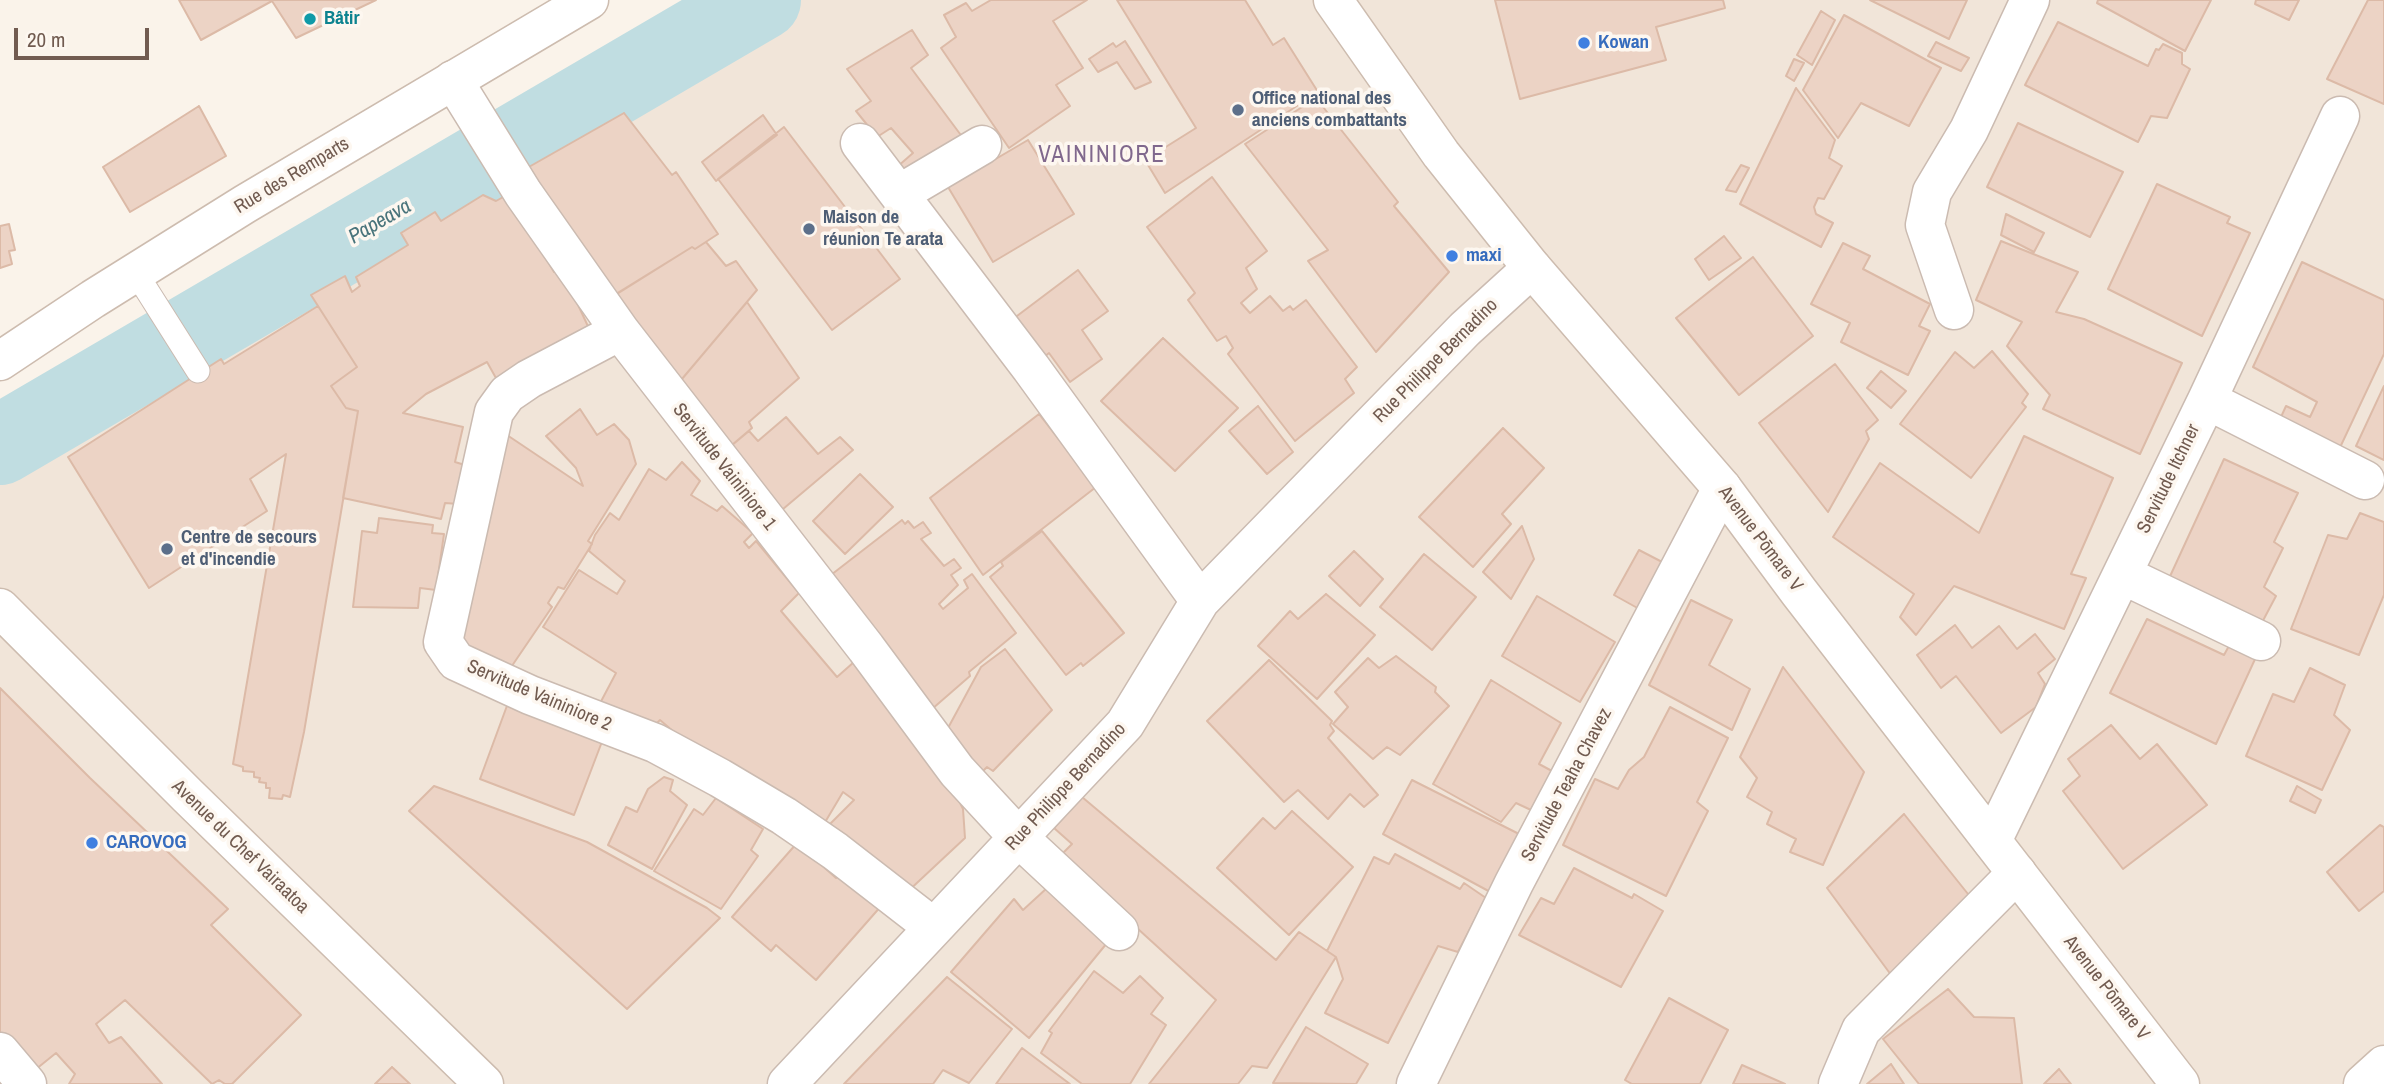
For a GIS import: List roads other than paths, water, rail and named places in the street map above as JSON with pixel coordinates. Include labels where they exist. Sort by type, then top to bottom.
[{"type":"street","name":"Rue des Remparts","points":[[0,361],[245,204],[589,0]]},
{"type":"street","name":"Avenue Pōmare V","points":[[1333,0],[1441,154],[1532,268],[1722,488],[2180,1084]]},
{"type":"street","points":[[1954,310],[1925,225],[1932,192],[1969,130],[2030,0]]},
{"type":"street","name":"Servitude Vaininiore 1","points":[[453,80],[523,193],[620,331],[698,435],[866,648],[957,771],[1018,838],[1119,931]]},
{"type":"street","name":"Servitude Itchner","points":[[1992,841],[2207,400],[2340,116]]},
{"type":"street","points":[[860,143],[1031,368],[1200,601]]},
{"type":"street","points":[[899,194],[982,145]]},
{"type":"street","name":"Rue Philippe Bernadino","points":[[787,1084],[1125,724],[1200,601],[1465,329],[1532,268]]},
{"type":"street","name":"Servitude Vaininiore 2","points":[[620,331],[529,379],[507,394],[494,412],[443,642],[456,661],[530,695],[655,743],[784,816],[835,851],[933,927]]},
{"type":"street","points":[[2207,400],[2365,480]]},
{"type":"street","name":"Servitude Teaha Chavez","points":[[1416,1084],[1514,883],[1722,488]]},
{"type":"street","points":[[2123,575],[2261,641]]},
{"type":"street","name":"Avenue du Chef Vairaatoa","points":[[0,608],[188,796],[484,1084]]},
{"type":"street","points":[[1838,1084],[1861,1030],[2017,873]]},
{"type":"street","points":[[0,1052],[27,1084]]},
{"type":"street","points":[[2363,1084],[2384,1065]]},
{"type":"lane","points":[[137,274],[198,371]]},
{"type":"waterway","name":"Papeava","points":[[0,445],[761,0]]},
{"type":"place","name":"Bâtir","points":[[310,19]]},
{"type":"place","name":"Kowan","points":[[1584,43]]},
{"type":"place","name":"Office national des anciens combattants","points":[[1238,110]]},
{"type":"place","name":"Maison de réunion Te arata","points":[[809,229]]},
{"type":"place","name":"maxi","points":[[1452,256]]},
{"type":"place","name":"Centre de secours et d'incendie","points":[[167,549]]},
{"type":"place","name":"CAROVOG","points":[[92,843]]},
{"type":"district","name":"VAININIORE","points":[[1102,156]]}]
